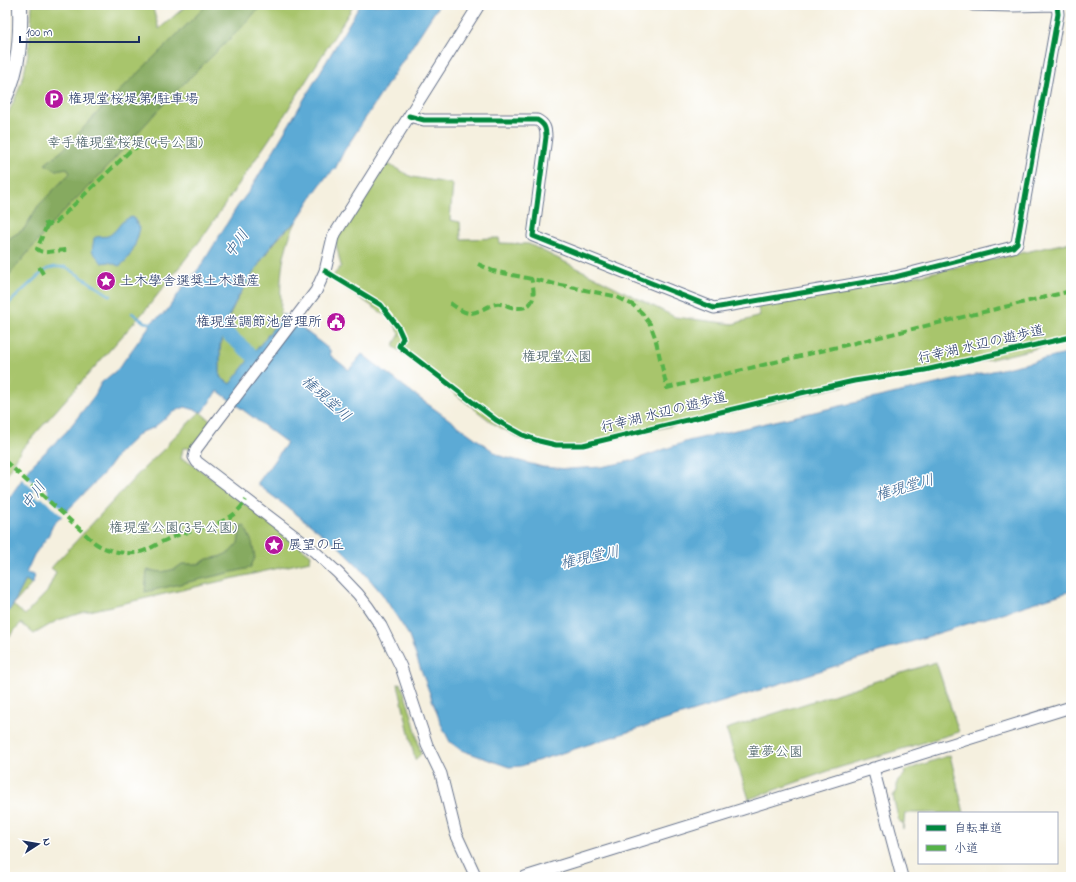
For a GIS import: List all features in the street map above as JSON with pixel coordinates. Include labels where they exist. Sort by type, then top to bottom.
[{"type":"main road","points":[[5,98],[15,69],[19,49],[20,5]]},
{"type":"street","points":[[476,877],[456,834],[437,764],[427,745],[401,667],[381,626],[358,594],[314,551],[197,462],[194,457],[196,449],[299,316],[316,291],[325,272],[333,237],[479,5]]},
{"type":"street","points":[[409,116],[424,120],[537,120],[542,122],[546,128],[546,137],[533,236],[714,308],[895,277],[1013,247],[1017,242],[1058,14],[1057,5],[973,5]]},
{"type":"street","points":[[525,877],[1071,707]]},
{"type":"street","points":[[873,768],[902,877]]},
{"type":"green space","name":"幸手権現堂桜堤(4号公園)","points":[[32,5],[152,5],[159,29],[187,5],[354,5],[270,138],[202,238],[148,307],[21,450],[5,478],[5,119],[23,77],[30,36]]},
{"type":"green space","points":[[207,5],[262,5],[242,27],[169,98],[98,177],[58,217],[5,280],[5,257],[9,253],[10,249],[5,248],[5,240],[24,229],[38,206],[70,173],[67,168],[56,170],[45,164],[63,150],[97,113]]},
{"type":"green space","name":"権現堂公園","points":[[386,163],[412,177],[453,184],[450,220],[460,222],[461,239],[499,238],[500,243],[529,244],[675,317],[733,324],[760,316],[757,305],[893,281],[1071,242],[1071,340],[971,364],[857,383],[584,446],[552,447],[538,445],[519,438],[494,424],[393,346],[400,334],[392,320],[331,278],[341,266],[335,239]]},
{"type":"green space","points":[[296,222],[290,235],[282,269],[280,307],[282,309],[279,312],[283,315],[230,385],[220,377],[220,347],[228,319],[235,303],[264,257],[275,242]]},
{"type":"green space","name":"権現堂公園(3号公園)","points":[[200,412],[212,422],[192,448],[183,448],[181,459],[190,462],[311,555],[310,561],[85,612],[58,620],[34,634],[21,623],[5,641],[5,616],[13,605],[25,615],[47,592],[56,572],[51,568],[140,472]]},
{"type":"green space","points":[[244,525],[252,542],[255,558],[250,568],[145,592],[147,570],[162,572],[175,569],[182,564],[199,564],[207,559],[219,557],[230,552],[238,543],[241,526]]},
{"type":"green space","points":[[26,579],[32,584],[13,605]]},
{"type":"green space","name":"童夢公園","points":[[936,662],[959,732],[831,770],[749,799],[726,729]]},
{"type":"green space","points":[[401,683],[412,716],[421,754],[415,760],[398,684]]},
{"type":"green space","points":[[950,755],[964,812],[905,813],[903,829],[902,822],[899,822],[893,796],[897,791],[897,782],[905,774],[904,771]]},
{"type":"water","name":"中川","points":[[360,5],[439,5],[344,151],[335,169],[326,177],[296,222],[282,233],[268,250],[238,297],[225,324],[220,345],[220,377],[230,384],[284,314],[330,350],[330,355],[349,370],[362,354],[422,400],[500,456],[543,467],[568,469],[601,467],[631,461],[688,441],[1071,353],[1071,591],[521,766],[509,767],[461,750],[450,742],[441,724],[408,634],[382,594],[361,569],[338,546],[257,484],[287,443],[218,391],[202,412],[185,407],[172,413],[153,428],[141,432],[118,454],[105,472],[53,525],[48,536],[34,555],[26,573],[34,575],[32,584],[26,580],[13,605],[5,616],[5,504],[32,465],[67,431],[95,395],[101,383],[118,369],[153,321],[166,312],[183,287],[201,266],[237,207],[250,190]]},
{"type":"water","points":[[133,217],[140,228],[130,255],[119,266],[109,262],[102,263],[92,251],[94,238],[110,235],[125,220]]},
{"type":"pier","points":[[24,474],[37,486],[42,484],[47,488],[48,492],[46,494],[67,513],[63,517],[42,498],[38,499],[33,495],[34,490],[21,478]]},
{"type":"waterway","points":[[5,307],[37,277],[47,269],[54,267],[66,267],[111,296]]},
{"type":"waterway","points":[[132,313],[144,322],[155,324]]},
{"type":"waterway","name":"権現堂川","points":[[210,319],[267,368]]},
{"type":"marked path","points":[[45,222],[47,225],[56,222],[132,149],[139,147]]},
{"type":"marked path","points":[[47,225],[37,249],[43,252],[68,250]]},
{"type":"marked path","points":[[478,264],[493,271],[614,296],[633,305],[642,313],[650,324],[655,337],[667,388],[1071,291]]},
{"type":"marked path","points":[[39,267],[45,277]]},
{"type":"marked path","points":[[450,303],[467,313],[476,312],[496,304],[502,304],[514,308],[524,308],[528,306],[533,298],[534,293],[531,278]]},
{"type":"marked path","points":[[5,461],[95,543],[104,548],[120,552],[140,552],[177,535],[220,522],[239,510],[246,500]]},
{"type":"cycle path","points":[[409,116],[424,120],[537,120],[542,123],[546,132],[546,137],[533,236],[714,308],[895,277],[1013,247],[1017,243],[1058,14],[1057,5],[973,5]]},
{"type":"cycle path","name":"行幸湖 水辺の遊歩道","points":[[325,271],[381,305],[398,327],[403,338],[399,346],[496,420],[523,435],[556,445],[583,445],[854,381],[925,370],[1071,337]]},
{"type":"place","name":"権現堂桜堤第1駐車場","points":[[54,99]]},
{"type":"place","name":"土木學舎選奨土木遺産","points":[[106,281]]},
{"type":"place","name":"権現堂調節池管理所","points":[[336,322]]},
{"type":"place","name":"展望の丘","points":[[274,545]]}]
